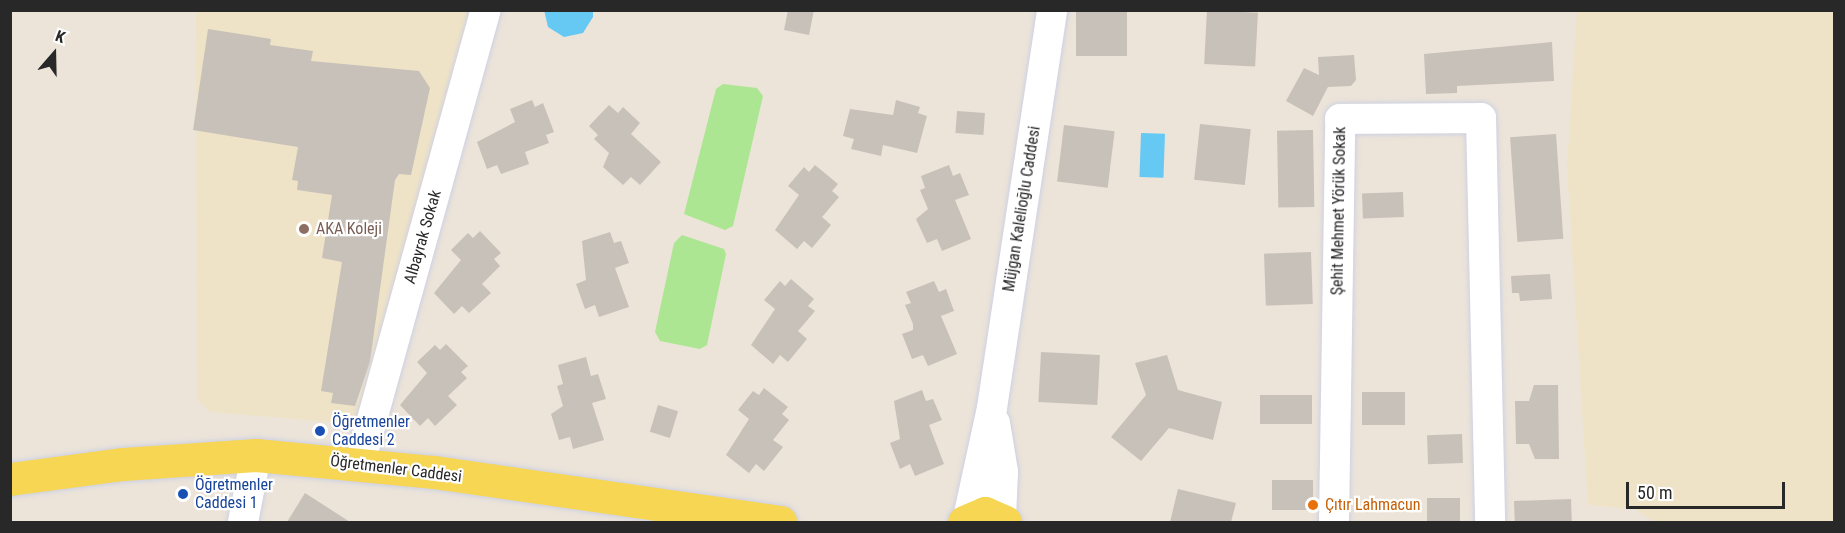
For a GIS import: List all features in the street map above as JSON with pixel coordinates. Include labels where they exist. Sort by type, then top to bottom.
[{"type":"main road","name":"Öğretmenler Caddesi","points":[[10,479],[123,464],[256,455],[360,463],[661,514],[780,522]]},
{"type":"main road","points":[[966,520],[985,513],[1003,520]]},
{"type":"street","name":"Albayrak Sokak","points":[[360,463],[486,10]]},
{"type":"street","name":"Müjgan Kalelioğlu Caddesi","points":[[966,520],[992,408],[1052,10]]},
{"type":"street","name":"Şehit Mehmet Yörük Sokak","points":[[1334,522],[1340,119],[1481,118],[1490,522]]},
{"type":"street","name":"Müjgan Kalelioğlu Caddesi","points":[[992,408],[1003,472],[1003,520]]},
{"type":"street","points":[[243,522],[256,455]]},
{"type":"shaded area","name":"AKA Koleji","points":[[196,11],[470,11],[461,60],[359,413],[343,423],[211,412],[197,399]]},
{"type":"shaded area","points":[[1577,11],[1834,11],[1834,522],[1655,522],[1634,509],[1588,505],[1567,167]]},
{"type":"green space","points":[[723,84],[757,88],[763,96],[733,226],[725,230],[684,214],[716,89]]},
{"type":"green space","points":[[682,235],[724,249],[726,254],[707,345],[700,349],[660,341],[655,332],[674,243]]},
{"type":"water","points":[[544,10],[593,11],[593,17],[583,33],[564,37],[548,27]]},
{"type":"water","points":[[1141,133],[1165,134],[1163,178],[1139,177]]},
{"type":"building","points":[[788,10],[814,10],[809,35],[784,30]]},
{"type":"building","points":[[1076,10],[1127,10],[1127,56],[1076,56]]},
{"type":"building","points":[[1207,10],[1258,13],[1255,67],[1204,64]]},
{"type":"building","points":[[208,29],[271,39],[270,45],[313,51],[311,61],[419,71],[430,88],[411,175],[399,174],[395,180],[370,362],[355,406],[331,403],[333,393],[321,391],[342,262],[322,258],[332,195],[297,190],[298,181],[292,180],[298,147],[193,130]]},
{"type":"building","points":[[1552,42],[1554,81],[1457,86],[1457,93],[1426,94],[1424,54]]},
{"type":"building","points":[[1354,55],[1356,80],[1351,86],[1328,87],[1313,116],[1286,101],[1304,68],[1319,75],[1318,57]]},
{"type":"building","points":[[532,100],[535,107],[543,103],[554,132],[546,135],[549,143],[525,152],[529,164],[501,174],[497,165],[487,169],[477,142],[515,122],[510,109]]},
{"type":"building","points":[[896,100],[920,107],[918,113],[927,116],[917,153],[883,145],[881,156],[851,149],[854,139],[843,136],[850,109],[893,115]]},
{"type":"building","points":[[609,105],[618,113],[623,107],[640,123],[631,134],[661,162],[640,185],[631,177],[623,185],[603,167],[609,153],[594,139],[598,135],[589,126]]},
{"type":"building","points":[[957,111],[985,113],[983,135],[955,133]]},
{"type":"building","points":[[1200,124],[1251,129],[1245,185],[1194,180]]},
{"type":"building","points":[[1064,125],[1115,131],[1108,188],[1057,182]]},
{"type":"building","points":[[1313,130],[1314,207],[1278,208],[1277,131]]},
{"type":"building","points":[[1556,134],[1563,239],[1517,242],[1510,137]]},
{"type":"building","points":[[815,165],[838,184],[832,191],[839,197],[822,217],[831,225],[812,248],[804,241],[797,249],[775,230],[799,195],[788,186],[804,167],[809,172]]},
{"type":"building","points":[[949,165],[953,176],[960,173],[969,195],[955,200],[971,239],[942,251],[937,239],[927,243],[916,219],[928,209],[920,190],[925,188],[921,176]]},
{"type":"building","points":[[1403,192],[1404,217],[1363,218],[1362,193]]},
{"type":"building","points":[[480,231],[501,253],[494,259],[500,266],[482,284],[491,293],[469,313],[462,306],[454,314],[434,293],[461,260],[451,250],[468,233],[473,238]]},
{"type":"building","points":[[610,232],[614,243],[621,241],[629,263],[615,268],[629,307],[599,317],[595,305],[585,309],[576,284],[586,280],[582,241]]},
{"type":"building","points":[[1311,252],[1313,304],[1266,306],[1264,254]]},
{"type":"building","points":[[1550,274],[1552,299],[1520,301],[1519,293],[1512,293],[1511,276]]},
{"type":"building","points":[[791,279],[814,299],[808,306],[815,311],[798,331],[807,339],[788,362],[780,355],[773,364],[751,345],[775,309],[764,300],[780,281],[785,286]]},
{"type":"building","points":[[934,281],[939,292],[946,289],[954,311],[941,316],[957,354],[928,366],[923,355],[912,359],[902,334],[913,330],[913,324],[905,305],[911,303],[906,292]]},
{"type":"building","points":[[446,344],[468,366],[461,372],[467,378],[448,396],[457,405],[435,426],[428,418],[420,426],[400,405],[427,373],[417,362],[435,345],[440,350]]},
{"type":"building","points":[[1041,352],[1100,355],[1097,405],[1038,402]]},
{"type":"building","points":[[1167,355],[1178,390],[1222,402],[1213,440],[1169,428],[1141,461],[1111,437],[1146,395],[1135,363]]},
{"type":"building","points":[[586,357],[591,376],[598,374],[606,399],[592,403],[604,440],[573,449],[570,437],[559,440],[551,414],[563,406],[557,386],[563,384],[558,365]]},
{"type":"building","points":[[1534,385],[1558,385],[1559,459],[1535,459],[1529,444],[1516,444],[1515,401],[1529,401]]},
{"type":"building","points":[[764,388],[788,407],[782,414],[789,420],[773,440],[783,447],[764,471],[756,464],[749,473],[726,455],[749,419],[738,410],[753,391],[759,395]]},
{"type":"building","points":[[922,390],[926,401],[933,399],[942,420],[929,425],[944,464],[915,476],[910,464],[900,469],[890,443],[900,439],[894,401]]},
{"type":"building","points":[[1362,392],[1405,392],[1405,425],[1362,425]]},
{"type":"building","points":[[1260,395],[1312,395],[1312,424],[1260,424]]},
{"type":"building","points":[[658,405],[678,411],[670,438],[650,432]]},
{"type":"building","points":[[1462,434],[1463,463],[1428,464],[1427,435]]},
{"type":"building","points":[[1272,480],[1313,480],[1313,510],[1272,510]]},
{"type":"building","points":[[1178,489],[1236,503],[1231,522],[1170,522]]},
{"type":"building","points":[[305,493],[350,522],[287,522]]},
{"type":"building","points":[[1427,498],[1460,498],[1460,522],[1427,522]]},
{"type":"building","points":[[1571,499],[1572,522],[1515,522],[1514,501]]},
{"type":"place","name":"AKA Koleji","points":[[304,229]]},
{"type":"place","name":"Öğretmenler Caddesi 2","points":[[320,431]]},
{"type":"place","name":"Öğretmenler Caddesi 1","points":[[183,494]]},
{"type":"place","name":"Çıtır Lahmacun","points":[[1313,505]]}]
